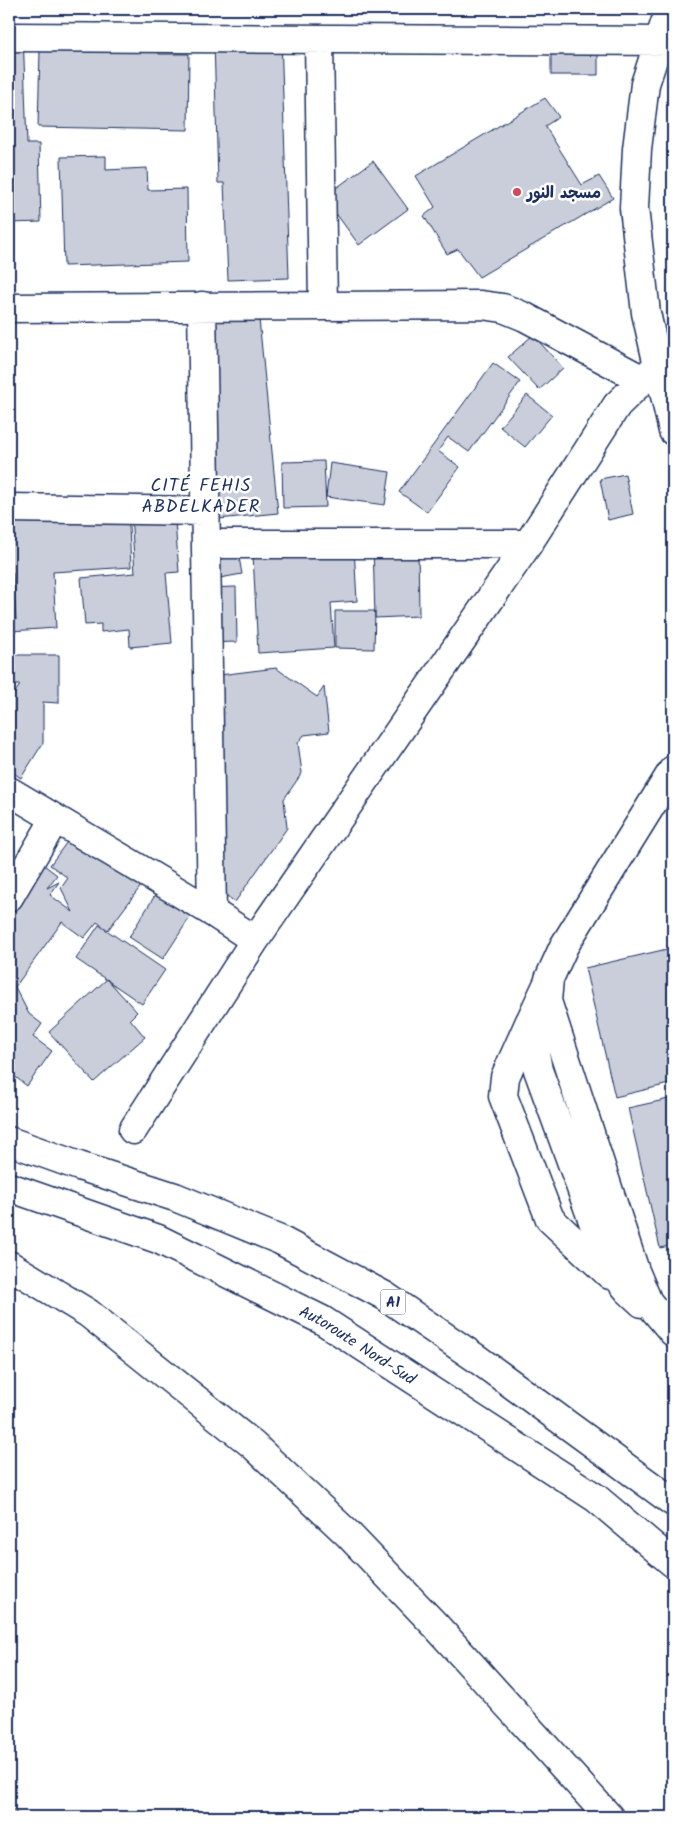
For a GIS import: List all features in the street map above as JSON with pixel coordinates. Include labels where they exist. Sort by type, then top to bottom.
[{"type":"main road","points":[[672,9],[666,41],[645,84],[637,149],[634,208],[646,313],[673,431]]},
{"type":"main road","points":[[9,37],[666,41]]},
{"type":"main road","points":[[318,39],[323,306]]},
{"type":"main road","points":[[9,308],[481,305],[503,308],[658,368]]},
{"type":"main road","points":[[202,306],[212,912]]},
{"type":"main road","points":[[133,1130],[254,940],[528,544],[617,405],[658,368]]},
{"type":"main road","points":[[9,508],[205,511]]},
{"type":"main road","points":[[206,544],[528,544]]},
{"type":"main road","points":[[668,1327],[550,1219],[503,1096],[505,1077],[564,946],[673,770]]},
{"type":"main road","points":[[9,792],[212,912],[254,940]]},
{"type":"main road","points":[[9,897],[54,819]]},
{"type":"main road","points":[[549,979],[547,1001],[635,1271],[648,1302],[668,1327]]},
{"type":"main road","points":[[532,1017],[531,1032],[538,1070],[610,1268],[628,1290]]},
{"type":"main road","name":"A1","points":[[9,1141],[175,1197],[280,1240],[376,1292],[476,1358],[673,1502]]},
{"type":"main road","name":"Autoroute Nord-Sud","points":[[9,1187],[158,1239],[322,1320],[596,1498],[673,1563]]},
{"type":"main road","points":[[9,1264],[88,1314],[260,1452],[348,1534],[410,1598],[610,1817]]},
{"type":"building","points":[[9,32],[23,32],[27,144],[39,144],[41,222],[9,223]]},
{"type":"building","points":[[281,37],[289,278],[228,280],[224,183],[218,183],[214,40]]},
{"type":"building","points":[[159,39],[159,54],[189,54],[188,130],[38,127],[40,50]]},
{"type":"building","points":[[551,45],[598,45],[598,75],[551,75]]},
{"type":"building","name":"مسجد النور","points":[[545,98],[559,117],[545,126],[582,185],[599,176],[613,198],[479,277],[458,249],[447,254],[424,216],[435,207],[416,176]]},
{"type":"building","points":[[106,156],[106,170],[147,168],[148,190],[187,189],[188,262],[64,266],[61,157]]},
{"type":"building","points":[[373,161],[408,209],[359,245],[324,197]]},
{"type":"building","points":[[238,300],[240,321],[259,319],[278,513],[208,520],[197,304]]},
{"type":"building","points":[[533,335],[563,368],[539,390],[508,357]]},
{"type":"building","points":[[493,363],[520,382],[469,452],[448,437],[438,451],[460,467],[427,512],[399,492]]},
{"type":"building","points":[[527,395],[552,415],[525,447],[500,427]]},
{"type":"building","points":[[324,461],[326,507],[283,508],[282,462]]},
{"type":"building","points":[[330,463],[390,472],[385,505],[326,497]]},
{"type":"building","points":[[625,474],[633,514],[608,520],[600,479]]},
{"type":"building","points":[[173,496],[179,572],[166,573],[172,643],[130,647],[129,629],[101,632],[101,624],[85,625],[81,578],[135,573],[130,499]]},
{"type":"building","points":[[128,505],[131,567],[53,572],[56,628],[11,631],[12,649],[9,649],[9,621],[16,620],[13,573],[9,573],[9,511]]},
{"type":"building","points":[[418,542],[419,616],[375,618],[373,544]]},
{"type":"building","points":[[237,546],[242,574],[203,581],[199,553]]},
{"type":"building","points":[[354,547],[357,601],[331,603],[334,648],[258,653],[253,554]]},
{"type":"building","points":[[236,587],[237,642],[202,643],[202,588]]},
{"type":"building","points":[[335,611],[375,611],[374,649],[335,648]]},
{"type":"building","points":[[9,655],[59,655],[59,703],[43,702],[43,743],[21,778],[9,770],[9,701],[20,685],[9,685]]},
{"type":"building","points":[[276,668],[317,697],[324,687],[329,732],[304,735],[298,743],[302,773],[284,799],[287,828],[235,902],[220,891],[195,678]]},
{"type":"building","points":[[72,835],[141,886],[108,930],[97,922],[84,938],[62,922],[15,987],[29,1014],[42,1024],[33,1037],[52,1051],[27,1086],[9,1072],[9,896],[27,852],[57,875],[47,888],[59,882],[50,895],[73,912],[61,888],[68,878],[50,865]]},
{"type":"building","points":[[159,889],[194,911],[163,959],[129,937]]},
{"type":"building","points":[[99,925],[165,970],[142,1004],[76,959]]},
{"type":"building","points":[[667,949],[673,976],[673,1083],[615,1097],[585,968]]},
{"type":"building","points":[[107,979],[137,1012],[130,1019],[145,1037],[94,1082],[49,1032]]},
{"type":"building","points":[[673,1098],[673,1245],[660,1248],[628,1108]]},
{"type":"building","points":[[11,1807],[20,1817],[9,1817],[9,1809]]},
{"type":"place","name":"مسجد النور","points":[[517,192]]},
{"type":"district","name":"CITÉ FEHIS ABDELKADER","points":[[201,495]]}]
